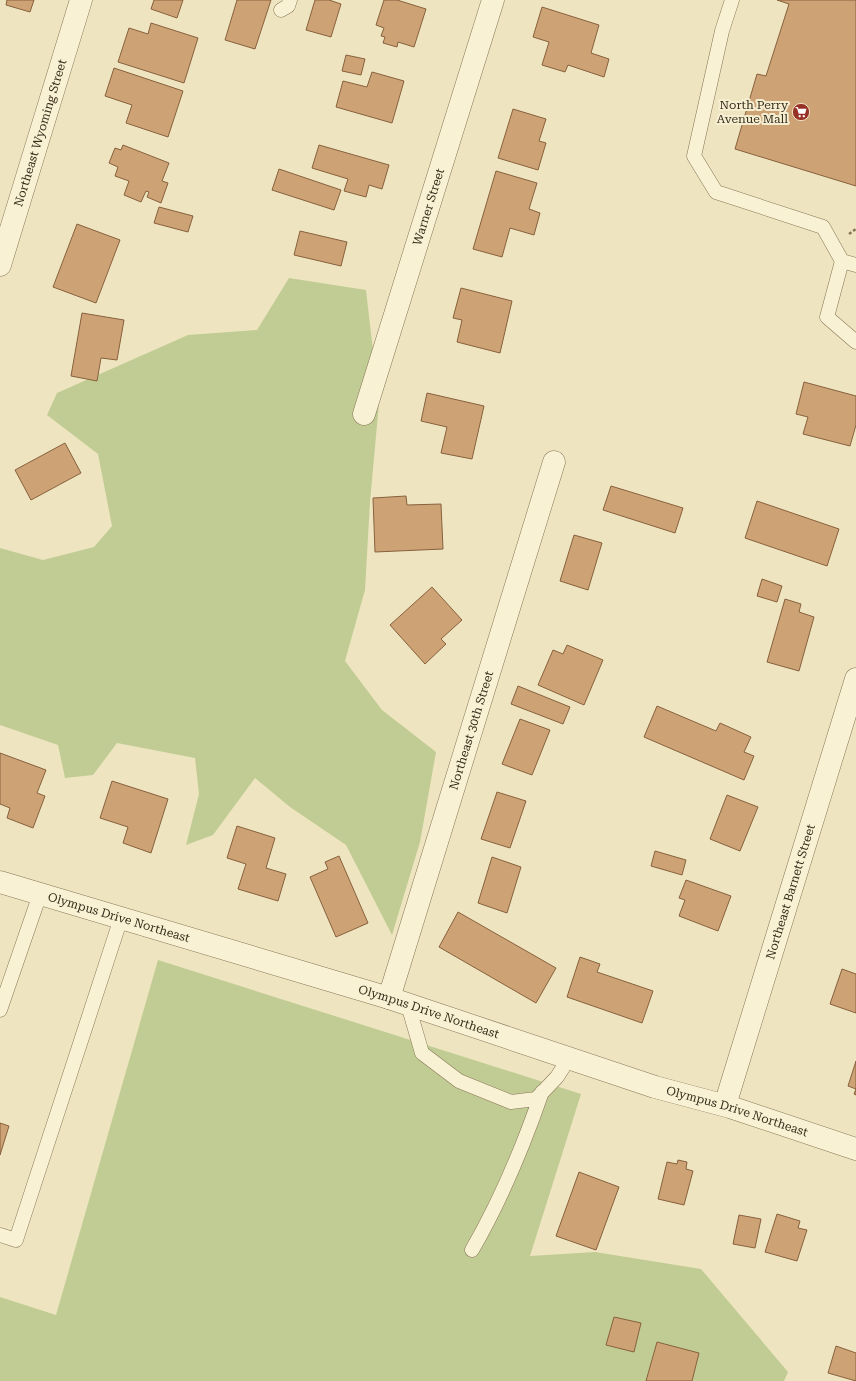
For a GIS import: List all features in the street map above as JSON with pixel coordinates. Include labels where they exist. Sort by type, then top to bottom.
[{"type":"street","name":"Northeast Wyoming Street","points":[[0,265],[81,0]]},
{"type":"street","name":"Warner Street","points":[[364,414],[493,0]]},
{"type":"street","name":"Northeast 30th Street","points":[[398,1001],[554,462]]},
{"type":"street","name":"Northeast Barnett Street","points":[[725,1105],[856,679]]},
{"type":"street","name":"Olympus Drive Northeast","points":[[0,882],[398,1001],[655,1087],[725,1105],[856,1149]]},
{"type":"lane","points":[[732,0],[722,31],[694,156],[716,192],[823,227],[842,261],[856,266]]},
{"type":"lane","points":[[842,261],[827,317],[856,342]]},
{"type":"lane","points":[[0,1010],[40,894]]},
{"type":"lane","points":[[0,1235],[16,1240],[121,918]]},
{"type":"lane","points":[[398,1001],[422,1052],[459,1081],[511,1102],[536,1098],[557,1077],[569,1058]]},
{"type":"lane","points":[[472,1250],[489,1221],[513,1169],[542,1092]]},
{"type":"green space","points":[[289,278],[366,290],[379,403],[370,502],[365,590],[345,661],[382,710],[436,752],[420,842],[392,935],[346,845],[290,807],[255,778],[213,835],[186,845],[199,794],[195,758],[117,743],[93,775],[65,778],[58,745],[0,725],[0,548],[43,560],[94,547],[112,526],[98,454],[47,415],[57,393],[188,335],[257,330]]},
{"type":"green space","points":[[158,960],[581,1094],[530,1256],[595,1252],[701,1269],[788,1372],[784,1381],[0,1381],[0,1297],[56,1315]]},
{"type":"building","points":[[7,0],[34,0],[30,12],[6,5]]},
{"type":"building","points":[[154,0],[183,0],[177,18],[151,9]]},
{"type":"building","points":[[237,0],[271,0],[255,49],[225,40]]},
{"type":"building","points":[[315,0],[329,0],[341,4],[331,37],[306,30]]},
{"type":"building","points":[[384,0],[397,0],[426,9],[414,47],[398,42],[397,47],[383,43],[385,37],[381,36],[384,28],[376,25]]},
{"type":"building","name":"North Perry Avenue Mall","points":[[777,0],[856,0],[856,186],[735,149],[757,74],[766,76],[789,4]]},
{"type":"building","points":[[542,7],[599,25],[591,53],[609,59],[604,77],[568,65],[565,72],[542,65],[549,42],[533,37]]},
{"type":"building","points":[[151,23],[198,38],[184,83],[118,62],[129,28],[148,34]]},
{"type":"building","points":[[346,55],[365,59],[361,75],[342,71]]},
{"type":"building","points":[[114,68],[183,91],[168,137],[126,123],[132,105],[105,96]]},
{"type":"building","points":[[372,72],[404,81],[392,123],[336,107],[343,81],[367,87]]},
{"type":"building","points":[[513,109],[546,119],[539,141],[546,143],[538,170],[498,158]]},
{"type":"building","points":[[123,145],[169,163],[162,181],[168,183],[161,203],[147,197],[149,192],[146,191],[141,202],[124,195],[129,181],[115,176],[118,167],[109,163],[115,148],[121,150]]},
{"type":"building","points":[[319,145],[389,165],[382,189],[369,185],[366,197],[344,191],[348,179],[312,168]]},
{"type":"building","points":[[279,169],[341,190],[334,210],[272,190]]},
{"type":"building","points":[[496,171],[537,183],[529,209],[540,213],[534,235],[510,228],[502,257],[473,249]]},
{"type":"building","points":[[159,207],[193,216],[188,232],[154,223]]},
{"type":"building","points":[[77,224],[120,240],[96,303],[53,287]]},
{"type":"building","points":[[300,231],[347,242],[341,266],[294,255]]},
{"type":"building","points":[[461,288],[512,301],[500,353],[457,342],[462,320],[453,318]]},
{"type":"building","points":[[82,313],[124,320],[117,360],[101,358],[97,381],[71,376]]},
{"type":"building","points":[[804,382],[856,396],[856,425],[850,446],[803,434],[808,417],[796,414]]},
{"type":"building","points":[[427,393],[484,406],[472,459],[441,453],[447,427],[421,421]]},
{"type":"building","points":[[65,443],[81,473],[31,500],[15,470]]},
{"type":"building","points":[[611,486],[683,508],[675,533],[603,510]]},
{"type":"building","points":[[406,496],[407,505],[441,504],[443,549],[375,552],[373,498]]},
{"type":"building","points":[[757,501],[839,529],[827,566],[745,538]]},
{"type":"building","points":[[574,535],[602,543],[588,590],[560,581]]},
{"type":"building","points":[[762,579],[782,586],[777,602],[757,596]]},
{"type":"building","points":[[432,587],[462,620],[441,639],[446,644],[425,664],[390,625]]},
{"type":"building","points":[[785,599],[801,604],[799,612],[814,617],[799,671],[767,662]]},
{"type":"building","points":[[567,645],[603,660],[584,705],[538,685],[553,650],[563,654]]},
{"type":"building","points":[[518,686],[570,707],[563,724],[511,704]]},
{"type":"building","points":[[657,706],[716,731],[720,723],[751,737],[744,752],[754,756],[744,780],[644,737]]},
{"type":"building","points":[[520,719],[550,730],[532,775],[502,764]]},
{"type":"building","points":[[0,753],[46,770],[37,793],[45,796],[33,828],[7,818],[10,808],[0,804]]},
{"type":"building","points":[[112,781],[168,799],[151,853],[123,843],[128,827],[100,818]]},
{"type":"building","points":[[497,792],[526,801],[510,848],[481,839]]},
{"type":"building","points":[[727,795],[758,807],[740,851],[710,839]]},
{"type":"building","points":[[237,826],[275,838],[266,868],[286,874],[278,901],[238,889],[246,864],[227,858]]},
{"type":"building","points":[[655,851],[686,860],[682,875],[651,866]]},
{"type":"building","points":[[339,856],[368,923],[336,937],[310,877],[328,869],[325,862]]},
{"type":"building","points":[[492,857],[521,867],[507,913],[478,903]]},
{"type":"building","points":[[686,880],[731,896],[718,931],[679,916],[685,900],[679,898]]},
{"type":"building","points":[[458,912],[556,968],[536,1003],[439,947]]},
{"type":"building","points":[[580,957],[600,964],[597,972],[653,991],[642,1023],[567,997]]},
{"type":"building","points":[[842,969],[856,974],[856,1013],[830,1004]]},
{"type":"building","points":[[856,1061],[856,1089],[848,1086]]},
{"type":"building","points":[[0,1123],[9,1126],[0,1155]]},
{"type":"building","points":[[678,1160],[687,1162],[686,1169],[693,1171],[684,1205],[658,1199],[667,1162],[677,1164]]},
{"type":"building","points":[[579,1172],[619,1187],[596,1250],[556,1236]]},
{"type":"building","points":[[777,1214],[800,1221],[798,1228],[807,1230],[797,1261],[765,1252]]},
{"type":"building","points":[[739,1215],[761,1219],[755,1248],[733,1244]]},
{"type":"building","points":[[614,1317],[641,1323],[634,1352],[606,1345]]},
{"type":"building","points":[[657,1342],[699,1353],[692,1381],[646,1381]]},
{"type":"building","points":[[836,1346],[856,1353],[856,1381],[828,1373]]},
{"type":"place","name":"North Perry Avenue Mall","points":[[801,112]]}]
